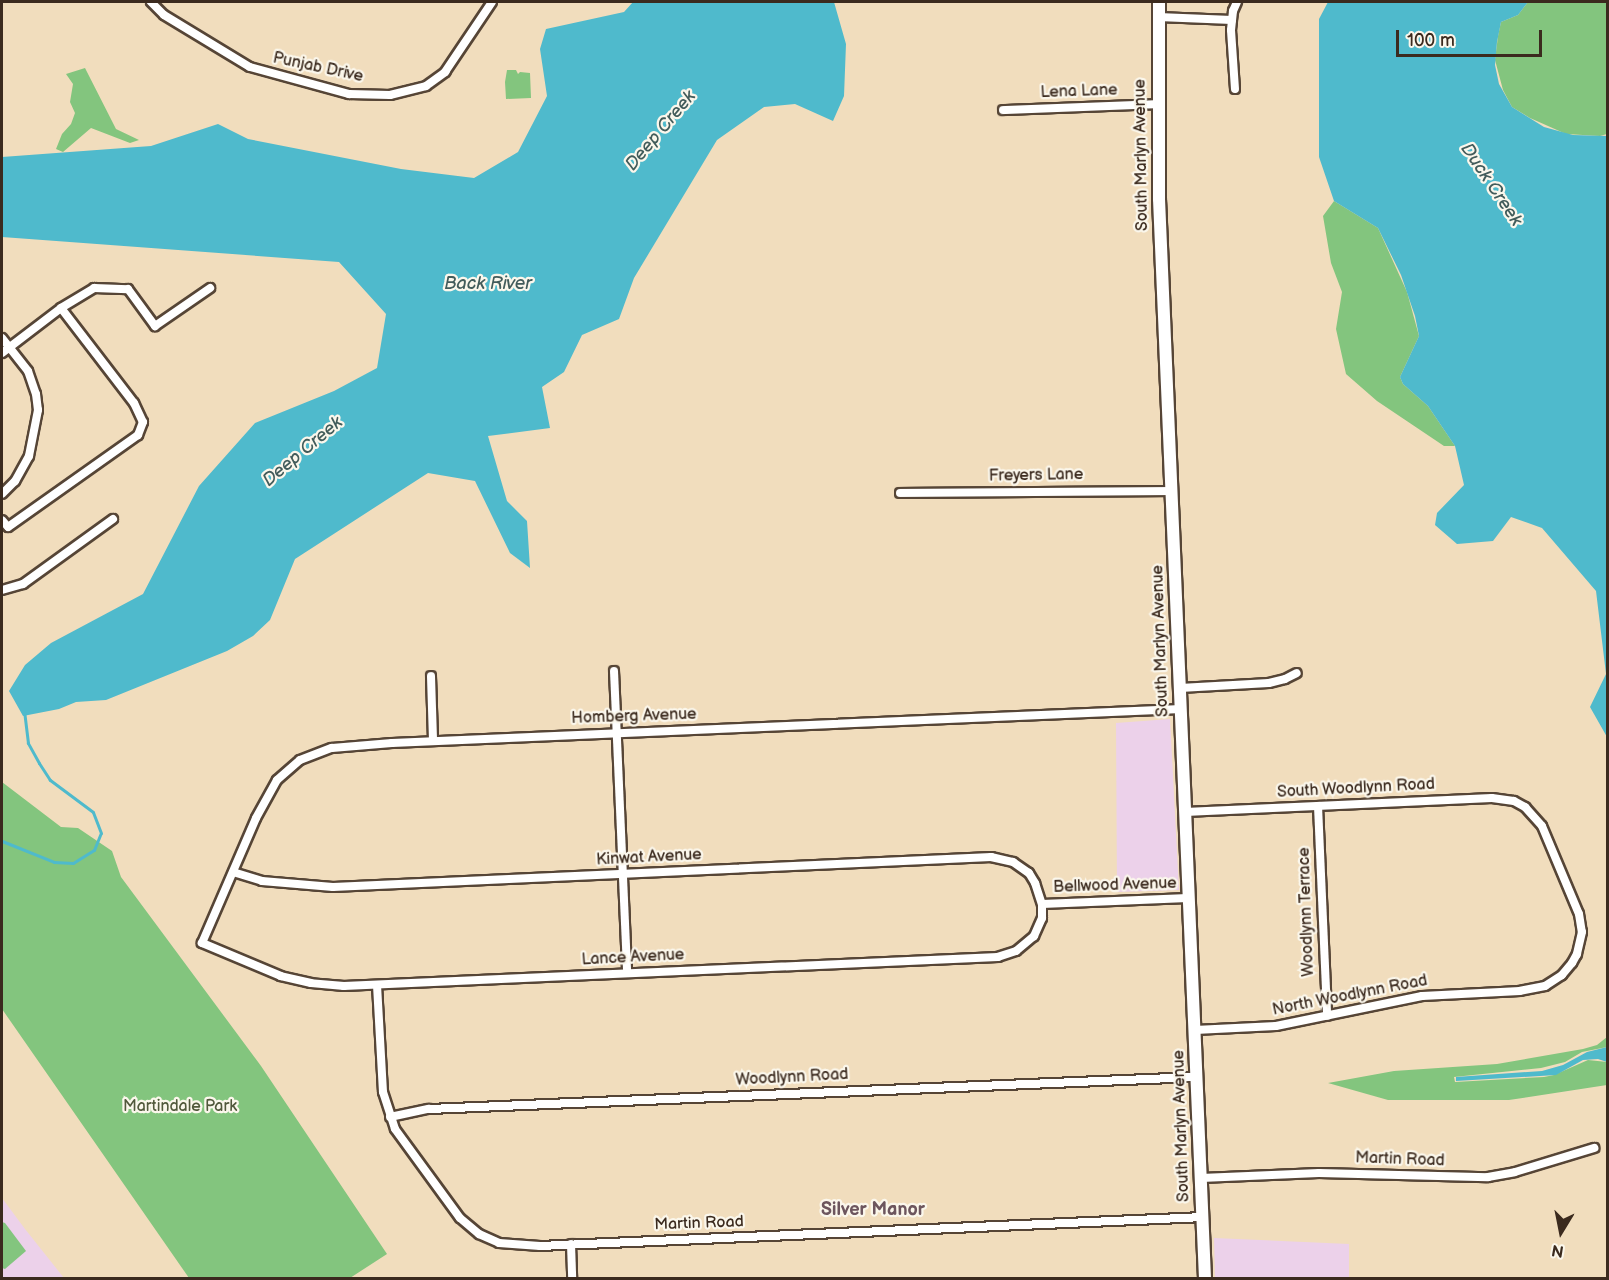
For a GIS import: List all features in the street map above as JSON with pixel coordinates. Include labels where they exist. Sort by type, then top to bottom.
[{"type":"street","name":"Punjab Drive","points":[[151,2],[164,15],[250,67],[349,94],[390,95],[426,87],[445,72],[492,2]]},
{"type":"street","name":"South Marlyn Avenue","points":[[1159,2],[1157,104],[1171,491],[1205,1278]]},
{"type":"street","points":[[1235,89],[1232,20],[1237,2]]},
{"type":"street","points":[[1158,17],[1232,20]]},
{"type":"street","name":"Lena Lane","points":[[1003,110],[1157,104]]},
{"type":"street","points":[[2,353],[61,308],[94,288],[128,289],[155,326],[210,288]]},
{"type":"street","points":[[2,520],[8,527],[138,435],[142,429],[142,416],[134,403],[61,308]]},
{"type":"street","points":[[2,338],[32,380],[38,417],[29,456],[15,481],[2,494]]},
{"type":"street","name":"Freyers Lane","points":[[900,493],[1171,491]]},
{"type":"street","points":[[2,590],[23,584],[113,519]]},
{"type":"street","points":[[615,671],[627,974]]},
{"type":"street","points":[[1180,688],[1269,683],[1297,673]]},
{"type":"street","points":[[431,676],[433,741]]},
{"type":"street","name":"Homberg Avenue","points":[[202,943],[266,798],[277,780],[300,760],[332,748],[433,741],[1181,709]]},
{"type":"street","name":"South Woodlynn Road","points":[[1185,813],[1492,798],[1514,801],[1525,807],[1542,826],[1579,914],[1581,943],[1572,963]]},
{"type":"street","name":"Woodlynn Terrace","points":[[1318,806],[1326,1016]]},
{"type":"street","name":"Kinwat Avenue","points":[[233,872],[271,882],[333,887],[991,857],[1013,862],[1029,873],[1035,882],[1042,904]]},
{"type":"street","name":"Bellwood Avenue","points":[[1042,904],[1188,898]]},
{"type":"street","name":"Lance Avenue","points":[[202,943],[281,976],[325,985],[377,985],[998,957],[1016,951],[1034,936],[1042,918],[1042,904]]},
{"type":"street","name":"North Woodlynn Road","points":[[1195,1030],[1276,1026],[1422,996],[1534,989],[1554,981],[1572,963]]},
{"type":"street","name":"Martin Road","points":[[377,985],[381,1076],[390,1117],[402,1140],[460,1218],[479,1234],[511,1246],[1203,1217]]},
{"type":"street","name":"Woodlynn Road","points":[[390,1117],[410,1111],[437,1109],[1197,1077]]},
{"type":"street","name":"Martin Road","points":[[1201,1178],[1319,1173],[1488,1176],[1515,1172],[1594,1148]]},
{"type":"street","points":[[571,1244],[572,1278]]},
{"type":"shaded area","points":[[1170,719],[1179,890],[1117,892],[1116,723]]},
{"type":"shaded area","points":[[2,1198],[25,1229],[64,1278],[2,1278]]},
{"type":"shaded area","points":[[1214,1238],[1349,1244],[1349,1278],[1215,1278]]},
{"type":"green space","points":[[1528,2],[1607,2],[1607,134],[1600,136],[1566,134],[1512,107],[1503,90],[1495,60],[1498,36],[1501,22],[1518,15]]},
{"type":"green space","points":[[85,68],[116,129],[139,140],[130,143],[91,128],[63,152],[56,149],[75,113],[70,102],[73,84],[66,74]]},
{"type":"green space","points":[[507,70],[516,70],[518,74],[520,72],[530,73],[531,98],[506,99]]},
{"type":"green space","points":[[1334,201],[1378,228],[1407,292],[1419,336],[1400,377],[1403,384],[1428,406],[1455,446],[1444,446],[1377,401],[1346,374],[1336,329],[1342,292],[1331,263],[1323,216]]},
{"type":"green space","name":"Martindale Park","points":[[2,782],[61,827],[78,828],[112,851],[121,877],[261,1066],[387,1254],[350,1278],[189,1278],[2,1009]]},
{"type":"green space","points":[[1607,1037],[1607,1047],[1582,1052],[1565,1062],[1541,1068],[1454,1077],[1455,1082],[1544,1077],[1588,1060],[1607,1062],[1607,1085],[1509,1100],[1388,1100],[1328,1083],[1394,1071],[1497,1064],[1583,1049],[1597,1045]]},
{"type":"green space","points":[[2,1222],[26,1251],[5,1269],[2,1268]]},
{"type":"water","name":"Back River","points":[[633,2],[834,2],[846,44],[844,96],[833,121],[795,104],[764,107],[717,140],[634,278],[619,319],[582,335],[564,372],[542,387],[550,428],[488,436],[507,501],[527,521],[530,568],[510,553],[475,481],[428,473],[295,559],[270,620],[253,636],[227,651],[106,700],[76,702],[59,709],[23,716],[9,691],[25,665],[51,643],[143,594],[199,486],[255,423],[334,391],[377,368],[386,314],[339,262],[2,237],[2,157],[151,146],[218,124],[248,139],[401,169],[474,178],[518,152],[547,96],[540,49],[546,29],[624,12]]},
{"type":"water","name":"Duck Creek","points":[[1328,2],[1528,2],[1518,15],[1501,22],[1497,42],[1495,65],[1499,84],[1512,107],[1544,127],[1573,135],[1607,136],[1607,737],[1590,707],[1606,674],[1596,591],[1542,528],[1511,517],[1493,541],[1457,544],[1435,525],[1437,513],[1464,485],[1455,446],[1428,406],[1403,384],[1400,377],[1419,336],[1415,316],[1401,275],[1378,228],[1334,201],[1319,157],[1319,19]]},
{"type":"water","points":[[1607,1047],[1607,1062],[1598,1059],[1583,1060],[1556,1075],[1456,1081],[1456,1077],[1542,1071],[1563,1065],[1587,1052]]},
{"type":"waterway","name":"Deep Creek","points":[[2,841],[54,862],[73,863],[94,850],[101,833],[93,812],[50,780],[39,763],[28,743],[24,712]]},
{"type":"district","name":"Silver Manor","points":[[873,1210]]}]
